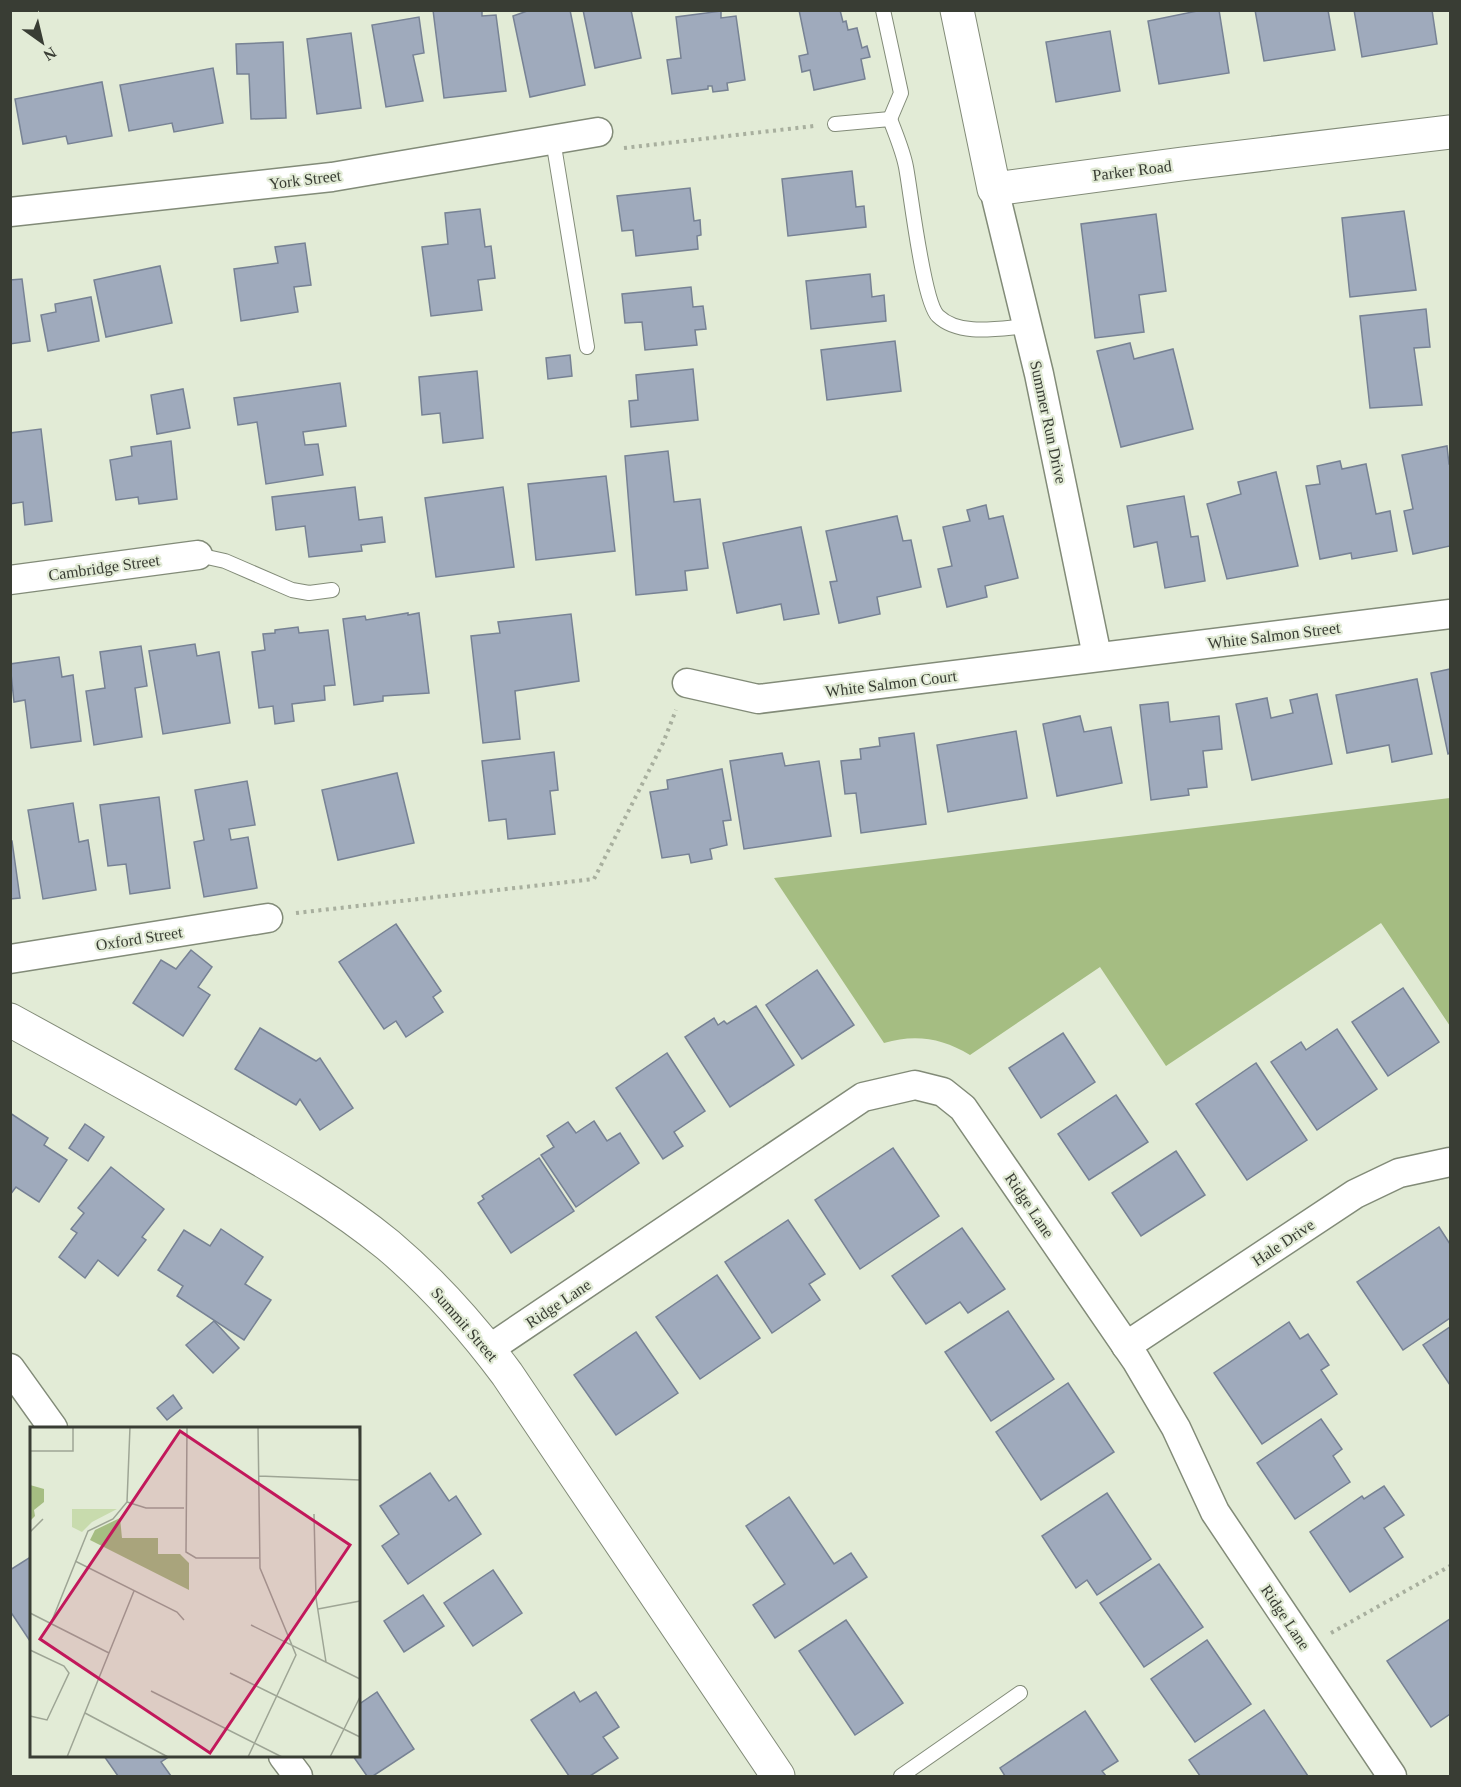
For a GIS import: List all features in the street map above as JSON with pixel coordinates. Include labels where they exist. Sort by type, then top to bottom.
[{"type":"main road","points":[[957,10],[994,189]]},
{"type":"main road","name":"Parker Road","points":[[994,189],[1450,132]]},
{"type":"main road","name":"Summit Street","points":[[10,1020],[276,1168],[386,1243],[428,1281],[489,1349],[778,1776]]},
{"type":"street","name":"York Street","points":[[10,212],[332,177],[598,132]]},
{"type":"street","name":"Summer Run Drive","points":[[994,189],[1028,326],[1093,627],[1097,656]]},
{"type":"street","name":"Cambridge Street","points":[[10,580],[198,555]]},
{"type":"street","name":"White Salmon Street","points":[[1097,656],[1450,614]]},
{"type":"street","name":"White Salmon Court","points":[[687,683],[758,699],[1097,656]]},
{"type":"street","name":"Oxford Street","points":[[10,959],[268,918]]},
{"type":"street","name":"Ridge Lane","points":[[489,1349],[864,1097],[915,1085],[943,1092],[963,1108],[1136,1360],[1176,1428],[1215,1512],[1392,1776]]},
{"type":"street","name":"Hale Drive","points":[[1126,1346],[1355,1194],[1399,1173],[1450,1162]]},
{"type":"street","points":[[10,1368],[52,1427]]},
{"type":"street","points":[[284,1757],[298,1776]]},
{"type":"lane","points":[[883,10],[901,93],[890,119],[906,165],[929,295],[937,315],[960,328],[1028,326]]},
{"type":"lane","points":[[835,124],[890,119]]},
{"type":"lane","points":[[553,140],[587,347]]},
{"type":"lane","points":[[198,555],[225,561],[292,590],[309,593],[332,590]]},
{"type":"lane","points":[[901,1776],[1020,1693]]},
{"type":"path","points":[[598,132],[612,149],[835,124]]},
{"type":"path","points":[[268,918],[297,912],[594,879],[663,743],[672,720]]},
{"type":"path","points":[[1306,1648],[1450,1566]]},
{"type":"green space","points":[[1450,798],[1450,1026],[1381,923],[1166,1066],[1100,967],[970,1055],[939,1041],[928,1039],[895,1040],[884,1043],[774,878]]},
{"type":"building","points":[[433,10],[482,10],[482,16],[496,15],[506,91],[444,98]]},
{"type":"building","points":[[530,10],[570,10],[585,85],[530,97],[513,16]]},
{"type":"building","points":[[583,10],[631,10],[641,58],[595,68]]},
{"type":"building","points":[[799,10],[840,10],[848,30],[857,28],[862,48],[867,46],[870,57],[861,59],[865,79],[814,90],[810,70],[802,72],[799,56],[808,54]]},
{"type":"building","points":[[1202,10],[1219,10],[1229,73],[1159,84],[1148,21]]},
{"type":"building","points":[[1255,10],[1328,10],[1335,50],[1264,61]]},
{"type":"building","points":[[1354,10],[1432,10],[1437,44],[1362,57]]},
{"type":"building","points":[[721,11],[721,18],[736,16],[745,80],[727,83],[728,90],[713,92],[712,86],[708,86],[708,89],[672,94],[667,60],[681,58],[676,17]]},
{"type":"building","points":[[419,17],[424,53],[413,55],[423,101],[386,107],[372,25]]},
{"type":"building","points":[[1110,31],[1120,91],[1056,102],[1046,42]]},
{"type":"building","points":[[351,33],[361,108],[317,114],[307,39]]},
{"type":"building","points":[[283,42],[286,118],[251,119],[249,74],[237,74],[236,44]]},
{"type":"building","points":[[213,68],[223,123],[174,132],[172,123],[129,131],[120,85]]},
{"type":"building","points":[[102,82],[112,136],[68,144],[66,136],[23,144],[15,99]]},
{"type":"building","points":[[852,171],[856,207],[864,206],[866,227],[788,236],[782,179]]},
{"type":"building","points":[[690,188],[694,221],[700,220],[701,235],[697,236],[698,249],[636,256],[633,230],[622,231],[617,196]]},
{"type":"building","points":[[480,209],[485,247],[491,246],[495,278],[478,280],[482,310],[431,316],[422,247],[448,244],[445,213]]},
{"type":"building","points":[[1404,211],[1416,290],[1350,297],[1342,218]]},
{"type":"building","points":[[1156,214],[1166,291],[1139,295],[1144,332],[1095,338],[1081,224]]},
{"type":"building","points":[[305,243],[311,285],[294,287],[298,312],[241,321],[234,269],[278,263],[275,247]]},
{"type":"building","points":[[160,266],[172,323],[106,337],[94,280]]},
{"type":"building","points":[[870,274],[872,297],[884,295],[886,321],[811,329],[806,281]]},
{"type":"building","points":[[22,279],[30,341],[10,344],[10,280]]},
{"type":"building","points":[[691,287],[693,307],[703,306],[706,329],[695,330],[697,345],[645,350],[642,322],[625,323],[622,294]]},
{"type":"building","points":[[91,297],[99,341],[48,351],[41,315],[56,312],[55,304]]},
{"type":"building","points":[[1426,309],[1430,347],[1414,348],[1422,405],[1370,408],[1360,316]]},
{"type":"building","points":[[895,341],[901,391],[827,400],[821,350]]},
{"type":"building","points":[[1130,343],[1134,359],[1173,349],[1193,429],[1121,447],[1097,351]]},
{"type":"building","points":[[570,355],[572,376],[548,379],[546,358]]},
{"type":"building","points":[[693,369],[698,420],[631,427],[629,401],[638,400],[636,375]]},
{"type":"building","points":[[477,371],[483,438],[443,443],[440,413],[422,415],[419,377]]},
{"type":"building","points":[[340,383],[346,426],[303,432],[305,445],[318,444],[323,475],[266,484],[257,422],[238,425],[234,398]]},
{"type":"building","points":[[183,389],[190,428],[157,434],[151,395]]},
{"type":"building","points":[[41,429],[52,521],[25,525],[23,502],[10,504],[10,433]]},
{"type":"building","points":[[171,441],[177,499],[139,504],[138,497],[116,500],[110,460],[132,456],[131,447]]},
{"type":"building","points":[[1447,446],[1450,464],[1450,546],[1413,554],[1404,511],[1413,509],[1402,455]]},
{"type":"building","points":[[668,451],[674,502],[700,499],[708,568],[685,571],[687,590],[636,595],[625,456]]},
{"type":"building","points":[[1340,461],[1342,469],[1366,464],[1376,514],[1390,511],[1397,551],[1352,559],[1351,553],[1320,559],[1306,486],[1320,484],[1317,466]]},
{"type":"building","points":[[1276,472],[1298,566],[1227,579],[1207,504],[1241,494],[1238,482]]},
{"type":"building","points":[[606,476],[615,551],[536,560],[528,484]]},
{"type":"building","points":[[355,487],[359,520],[382,517],[385,542],[361,545],[362,551],[309,557],[305,526],[276,530],[272,497]]},
{"type":"building","points":[[503,487],[514,567],[436,577],[425,498]]},
{"type":"building","points":[[1184,496],[1191,537],[1198,536],[1205,581],[1165,588],[1157,542],[1134,547],[1127,506]]},
{"type":"building","points":[[986,505],[989,519],[1003,516],[1018,578],[985,586],[987,597],[947,607],[938,569],[952,566],[943,527],[970,521],[967,510]]},
{"type":"building","points":[[897,516],[903,541],[911,540],[921,587],[877,597],[880,614],[839,623],[830,582],[837,581],[826,531]]},
{"type":"building","points":[[801,527],[819,614],[784,620],[781,604],[737,613],[723,543]]},
{"type":"building","points":[[408,613],[408,615],[419,613],[429,693],[383,696],[383,701],[354,705],[343,619],[365,616],[366,620]]},
{"type":"building","points":[[571,614],[579,681],[515,691],[520,739],[483,743],[471,636],[500,633],[498,622]]},
{"type":"building","points":[[298,627],[299,633],[328,630],[335,685],[324,686],[325,700],[292,704],[294,721],[275,724],[273,706],[259,708],[252,652],[265,650],[263,634]]},
{"type":"building","points":[[195,644],[197,656],[219,652],[230,723],[163,734],[149,651]]},
{"type":"building","points":[[141,646],[147,686],[135,688],[142,737],[94,745],[86,691],[105,688],[100,652]]},
{"type":"building","points":[[59,657],[62,677],[73,675],[81,741],[31,748],[25,700],[14,702],[10,664]]},
{"type":"building","points":[[1450,669],[1450,753],[1448,754],[1431,673]]},
{"type":"building","points":[[1417,679],[1432,754],[1392,762],[1389,745],[1347,753],[1336,695]]},
{"type":"building","points":[[1317,694],[1332,764],[1252,780],[1236,704],[1267,698],[1271,718],[1293,713],[1290,700]]},
{"type":"building","points":[[1168,702],[1170,722],[1219,716],[1222,749],[1203,751],[1207,787],[1188,789],[1189,795],[1151,800],[1140,705]]},
{"type":"building","points":[[1080,716],[1084,732],[1111,727],[1122,783],[1057,796],[1043,724]]},
{"type":"building","points":[[1016,731],[1027,798],[948,812],[937,745]]},
{"type":"building","points":[[914,733],[926,824],[861,833],[856,793],[845,794],[841,761],[861,759],[860,749],[880,746],[879,738]]},
{"type":"building","points":[[554,752],[558,790],[550,791],[555,834],[508,839],[506,819],[489,821],[482,761]]},
{"type":"building","points":[[782,753],[785,766],[819,761],[831,836],[744,849],[730,761]]},
{"type":"building","points":[[722,769],[731,820],[723,821],[727,845],[710,849],[712,859],[691,863],[689,854],[662,858],[650,792],[668,789],[667,780]]},
{"type":"building","points":[[397,773],[414,843],[338,860],[322,790]]},
{"type":"building","points":[[247,781],[255,825],[229,829],[231,840],[248,837],[257,888],[204,897],[194,842],[204,840],[195,790]]},
{"type":"building","points":[[159,797],[170,888],[130,894],[126,864],[108,866],[100,805]]},
{"type":"building","points":[[73,803],[79,842],[88,840],[96,890],[43,899],[28,810]]},
{"type":"building","points":[[10,841],[12,841],[20,898],[10,899]]},
{"type":"building","points":[[396,924],[441,991],[433,997],[443,1012],[406,1037],[396,1021],[384,1029],[339,962]]},
{"type":"building","points":[[191,950],[212,967],[198,987],[210,995],[183,1036],[133,1003],[161,960],[176,969]]},
{"type":"building","points":[[817,970],[854,1025],[802,1059],[766,1005]]},
{"type":"building","points":[[1403,988],[1439,1042],[1388,1076],[1352,1022]]},
{"type":"building","points":[[756,1006],[794,1065],[730,1107],[685,1037],[714,1018],[718,1025],[724,1021],[727,1024]]},
{"type":"building","points":[[260,1028],[316,1061],[320,1058],[353,1108],[320,1130],[300,1099],[296,1105],[235,1069]]},
{"type":"building","points":[[1337,1029],[1377,1089],[1317,1130],[1271,1062],[1301,1042],[1306,1050]]},
{"type":"building","points":[[1063,1033],[1095,1082],[1041,1118],[1009,1068]]},
{"type":"building","points":[[667,1053],[705,1111],[674,1132],[683,1146],[663,1159],[616,1088]]},
{"type":"building","points":[[1256,1063],[1307,1140],[1247,1180],[1196,1104]]},
{"type":"building","points":[[1116,1095],[1148,1142],[1089,1180],[1058,1134]]},
{"type":"building","points":[[10,1113],[48,1138],[44,1145],[67,1160],[39,1202],[16,1187],[10,1195]]},
{"type":"building","points":[[594,1121],[607,1141],[620,1133],[639,1163],[576,1207],[541,1155],[554,1147],[547,1136],[568,1122],[576,1133]]},
{"type":"building","points":[[85,1124],[104,1137],[88,1161],[69,1148]]},
{"type":"building","points":[[893,1148],[939,1216],[860,1269],[815,1200]]},
{"type":"building","points":[[1176,1151],[1205,1195],[1141,1236],[1112,1193]]},
{"type":"building","points":[[539,1158],[574,1211],[511,1253],[478,1203],[484,1199],[482,1196]]},
{"type":"building","points":[[111,1167],[164,1209],[142,1237],[146,1240],[118,1276],[98,1260],[85,1278],[59,1257],[77,1233],[71,1229],[84,1213],[78,1208]]},
{"type":"building","points":[[788,1220],[825,1274],[809,1284],[820,1300],[772,1333],[725,1262]]},
{"type":"building","points":[[1439,1227],[1450,1244],[1450,1318],[1403,1350],[1357,1282]]},
{"type":"building","points":[[962,1228],[1005,1289],[968,1313],[960,1302],[926,1324],[892,1276]]},
{"type":"building","points":[[221,1229],[263,1257],[245,1284],[271,1300],[244,1340],[177,1296],[183,1286],[158,1270],[184,1230],[210,1246]]},
{"type":"building","points":[[717,1275],[760,1338],[700,1379],[656,1317]]},
{"type":"building","points":[[1008,1311],[1054,1379],[991,1421],[945,1352]]},
{"type":"building","points":[[214,1321],[239,1348],[213,1373],[186,1345]]},
{"type":"building","points":[[1289,1322],[1300,1339],[1308,1334],[1329,1365],[1321,1370],[1337,1394],[1262,1444],[1214,1373]]},
{"type":"building","points":[[1450,1327],[1450,1385],[1423,1345]]},
{"type":"building","points":[[636,1332],[678,1393],[616,1435],[574,1375]]},
{"type":"building","points":[[1068,1383],[1114,1452],[1041,1500],[996,1432]]},
{"type":"building","points":[[173,1395],[182,1408],[167,1420],[157,1408]]},
{"type":"building","points":[[1321,1419],[1342,1449],[1333,1456],[1350,1482],[1295,1519],[1257,1463]]},
{"type":"building","points":[[430,1473],[449,1501],[456,1496],[481,1534],[408,1584],[382,1546],[399,1534],[380,1506]]},
{"type":"building","points":[[1384,1486],[1404,1515],[1384,1528],[1403,1557],[1350,1592],[1310,1532],[1362,1496],[1364,1499]]},
{"type":"building","points":[[1107,1493],[1151,1559],[1097,1595],[1087,1580],[1076,1588],[1042,1536]]},
{"type":"building","points":[[789,1497],[834,1564],[851,1553],[867,1577],[775,1638],[753,1605],[785,1584],[746,1526]]},
{"type":"building","points":[[30,1557],[30,1641],[10,1611],[10,1570]]},
{"type":"building","points":[[1159,1564],[1203,1627],[1144,1667],[1100,1603]]},
{"type":"building","points":[[493,1570],[522,1613],[473,1646],[444,1603]]},
{"type":"building","points":[[423,1595],[444,1626],[404,1652],[384,1621]]},
{"type":"building","points":[[1450,1619],[1450,1714],[1431,1727],[1387,1661]]},
{"type":"building","points":[[846,1620],[903,1703],[855,1735],[799,1651]]},
{"type":"building","points":[[1207,1640],[1251,1704],[1195,1742],[1151,1679]]},
{"type":"building","points":[[377,1692],[414,1749],[373,1776],[367,1776],[354,1757],[360,1757],[360,1704]]},
{"type":"building","points":[[574,1692],[580,1702],[596,1692],[619,1727],[603,1737],[618,1758],[590,1776],[569,1776],[531,1720]]},
{"type":"building","points":[[1264,1710],[1308,1776],[1200,1776],[1189,1760]]},
{"type":"building","points":[[1085,1711],[1118,1761],[1102,1771],[1106,1776],[1005,1776],[1000,1768]]},
{"type":"building","points":[[105,1757],[168,1757],[161,1762],[171,1776],[118,1776]]}]
